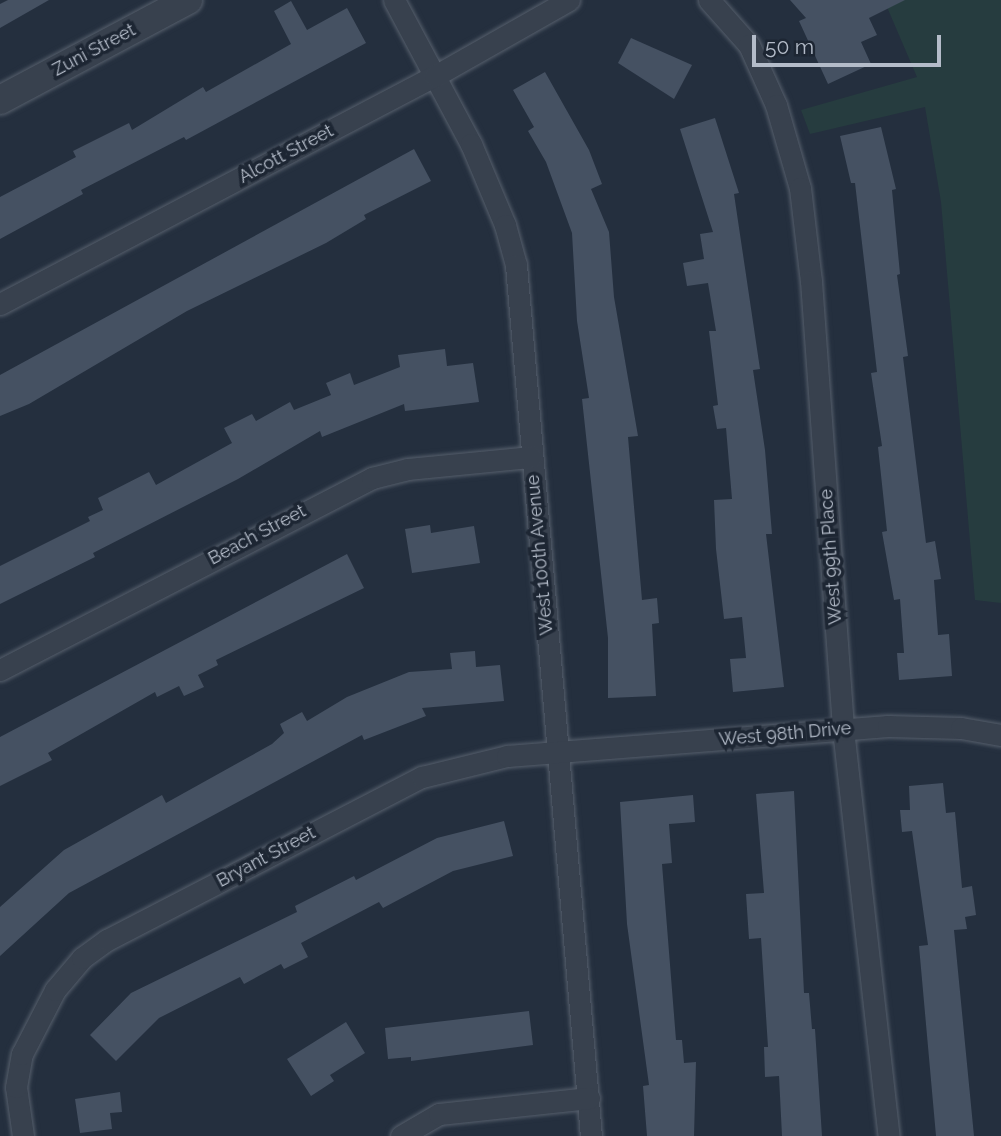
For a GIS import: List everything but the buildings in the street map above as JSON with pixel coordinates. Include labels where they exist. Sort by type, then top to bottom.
[{"type":"street","name":"Zuni Street","points":[[0,100],[188,0]]},
{"type":"street","name":"West 100th Avenue","points":[[394,0],[492,191],[516,265],[531,457],[563,753],[592,1136]]},
{"type":"street","name":"Alcott Street","points":[[0,304],[435,76],[569,0]]},
{"type":"street","name":"West 99th Place","points":[[709,0],[749,45],[776,105],[800,188],[811,281],[843,729],[889,1136]]},
{"type":"street","name":"Beach Street","points":[[0,670],[372,478],[408,469],[531,457]]},
{"type":"street","name":"West 98th Drive","points":[[563,753],[843,729],[928,725],[1001,735]]},
{"type":"street","name":"Bryant Street","points":[[23,1136],[16,1087],[22,1054],[70,969],[107,940],[422,777],[480,760],[563,753]]},
{"type":"street","points":[[401,1136],[439,1114],[589,1098]]},
{"type":"green space","points":[[884,0],[1001,0],[1001,603],[975,600],[941,202],[925,107],[810,134],[801,110],[917,77]]}]
